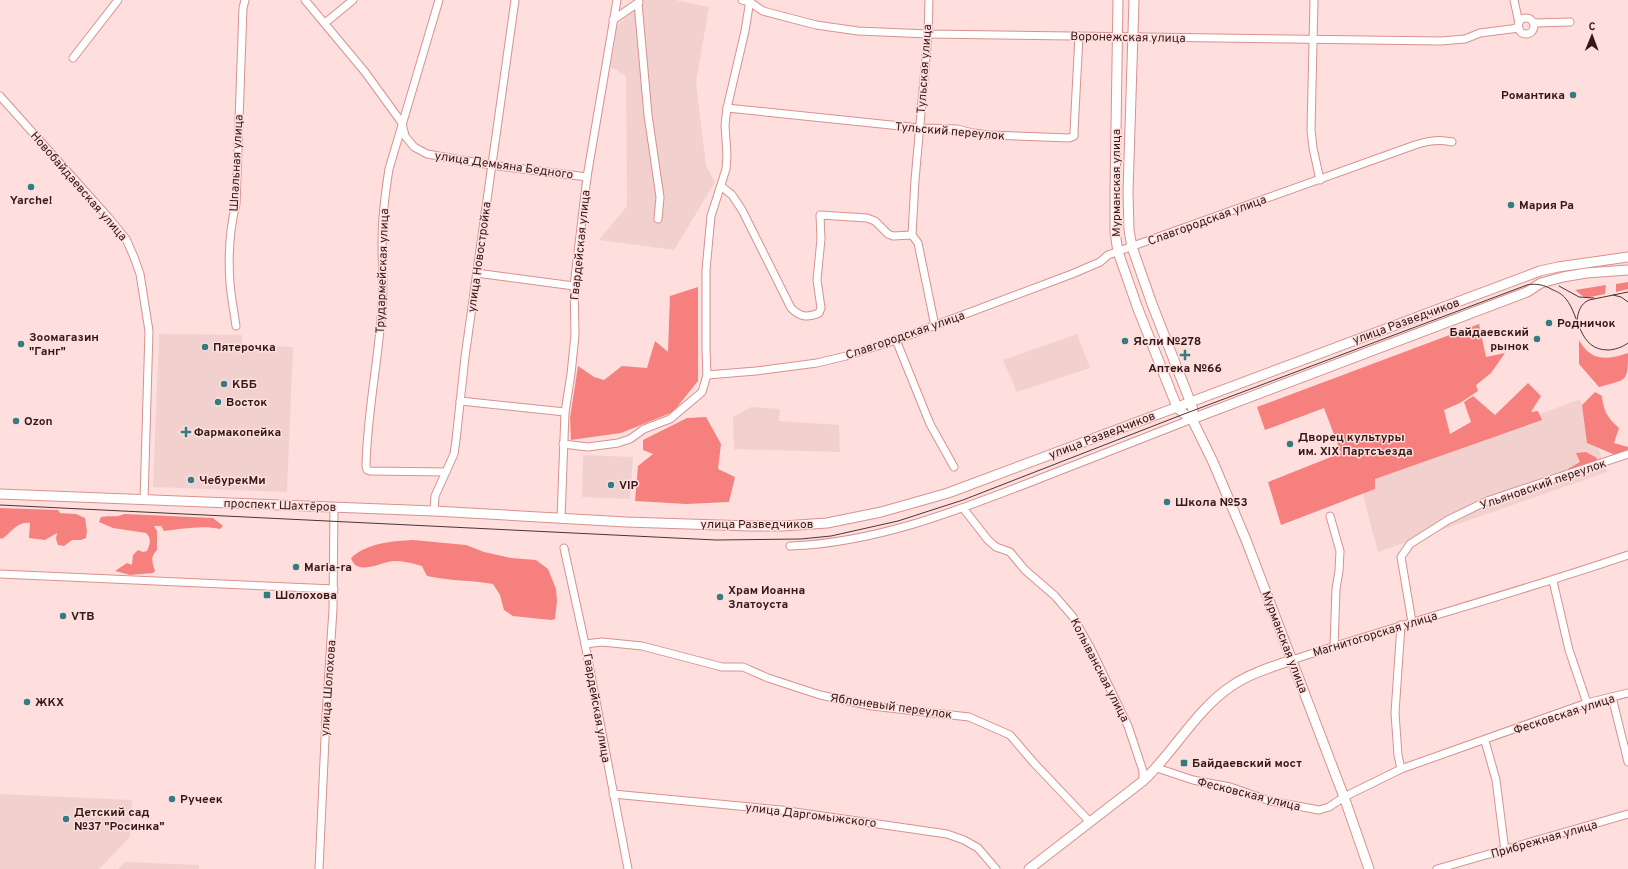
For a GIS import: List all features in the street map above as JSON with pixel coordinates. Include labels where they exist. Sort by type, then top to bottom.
[{"type":"main road","name":"Мурманская улица","points":[[1118,0],[1115,192],[1115,232],[1118,252],[1138,309],[1177,407],[1192,419],[1213,462],[1243,533],[1344,797],[1369,869]]},
{"type":"main road","name":"Мурманская улица","points":[[1134,0],[1128,192],[1129,230],[1132,247],[1152,304],[1190,401],[1193,410],[1192,419]]},
{"type":"main road","name":"улица Разведчиков","points":[[561,519],[770,526],[826,523],[853,519],[919,503],[948,494],[1190,401],[1540,271],[1628,257]]},
{"type":"main road","name":"улица Разведчиков","points":[[1192,419],[1527,292],[1541,283],[1576,274],[1628,270]]},
{"type":"main road","name":"проспект Шахтёров","points":[[0,494],[434,511],[561,519]]},
{"type":"main road","name":"Магнитогорская улица","points":[[1157,768],[1198,717],[1226,690],[1255,673],[1292,660]]},
{"type":"main road","points":[[1029,869],[1143,781],[1157,768]]},
{"type":"street","points":[[73,58],[118,0]]},
{"type":"street","name":"Шпальная улица","points":[[236,326],[230,284],[229,240],[230,228],[236,204],[243,8],[245,0]]},
{"type":"street","name":"улица Демьяна Бедного","points":[[305,0],[326,23],[402,123],[405,136],[414,146],[427,154],[492,165],[587,177]]},
{"type":"street","points":[[326,23],[353,0]]},
{"type":"street","name":"Трудармейская улица","points":[[439,0],[389,169],[383,214],[382,246],[384,276],[382,307],[376,372],[366,438],[366,466],[367,470],[370,471],[446,472]]},
{"type":"street","name":"улица Новостройка","points":[[434,511],[435,496],[454,454],[476,273],[515,0]]},
{"type":"street","name":"Гвардейская улица","points":[[561,519],[565,412],[575,335],[574,286],[587,177],[617,0]]},
{"type":"street","name":"Тульская улица","points":[[929,0],[928,34],[915,180],[912,235],[918,243],[935,326]]},
{"type":"street","points":[[1314,0],[1311,130],[1313,148],[1320,180]]},
{"type":"street","points":[[1514,0],[1519,26]]},
{"type":"street","points":[[563,444],[588,447],[618,443],[630,439],[644,429],[670,419],[702,392],[708,375],[706,349],[707,255],[711,216],[726,169],[727,155],[725,125],[727,108],[745,31],[747,1]]},
{"type":"street","name":"Воронежская улица","points":[[747,1],[763,11],[823,26],[858,31],[928,34],[1441,41],[1465,39],[1480,33],[1519,26]]},
{"type":"street","points":[[613,20],[639,2]]},
{"type":"street","points":[[639,2],[648,115],[660,197],[658,220]]},
{"type":"street","name":"Воронежская улица","points":[[1534,23],[1534,27],[1529,33],[1521,32],[1519,26],[1522,19],[1528,18],[1534,23],[1570,22]]},
{"type":"street","name":"Тульский переулок","points":[[727,108],[920,128],[957,129],[989,135],[1069,138],[1074,136],[1080,36]]},
{"type":"street","name":"Новобайдаевская улица","points":[[0,96],[108,217],[126,239],[134,257],[140,274],[149,331],[144,500]]},
{"type":"street","name":"Славгородская улица","points":[[708,375],[744,373],[817,363],[846,356],[935,326],[1072,274],[1100,262],[1108,255],[1432,140],[1452,142]]},
{"type":"street","points":[[721,186],[732,195],[742,210],[790,308],[797,315],[806,317],[819,313],[821,308],[817,280],[821,239],[820,215],[868,218],[876,221],[888,234],[893,236],[912,235]]},
{"type":"street","points":[[476,273],[574,286]]},
{"type":"street","points":[[896,340],[930,424],[954,467]]},
{"type":"street","points":[[460,401],[565,412]]},
{"type":"street","name":"улица Разведчиков","points":[[790,546],[811,546],[870,535],[916,524],[963,508],[1192,419]]},
{"type":"street","name":"Ульяновский переулок","points":[[1412,622],[1401,557],[1410,544],[1448,520],[1486,501],[1628,454]]},
{"type":"street","name":"улица Шолохова","points":[[319,869],[334,590],[334,507]]},
{"type":"street","name":"Колыванская улица","points":[[963,508],[988,540],[996,547],[1010,552],[1025,570],[1055,596],[1073,617],[1091,649],[1128,726],[1143,771],[1143,781]]},
{"type":"street","points":[[1330,516],[1340,551],[1336,589],[1334,646]]},
{"type":"street","name":"Гвардейская улица","points":[[564,548],[586,644],[628,869]]},
{"type":"street","name":"Магнитогорская улица","points":[[1292,660],[1401,625],[1553,580],[1628,555]]},
{"type":"street","points":[[0,574],[334,590]]},
{"type":"street","points":[[1553,580],[1569,650],[1587,703]]},
{"type":"street","points":[[1401,625],[1395,713],[1398,755],[1402,769]]},
{"type":"street","name":"Яблоневый переулок","points":[[586,644],[602,642],[642,646],[722,667],[743,667],[768,678],[820,695],[872,706],[969,717],[1010,735],[1034,763],[1090,822]]},
{"type":"street","name":"Фесковская улица","points":[[1157,768],[1193,780],[1230,787],[1270,801],[1319,810],[1329,808],[1344,797],[1402,769],[1485,741],[1587,703],[1628,693]]},
{"type":"street","points":[[1612,697],[1628,762]]},
{"type":"street","points":[[1485,741],[1496,780],[1505,851]]},
{"type":"street","name":"улица Даргомыжского","points":[[613,794],[781,810],[947,834],[964,840],[978,848],[996,869]]},
{"type":"street","name":"Прибрежная улица","points":[[1437,869],[1505,851],[1628,814]]},
{"type":"shaded area","points":[[642,0],[675,0],[709,7],[696,82],[706,166],[715,182],[674,250],[599,240],[627,206],[626,76],[611,67],[617,26]]},
{"type":"shaded area","points":[[1628,282],[1628,289],[1616,292],[1616,284]]},
{"type":"shaded area","points":[[1606,285],[1605,294],[1585,298],[1575,290]]},
{"type":"shaded area","points":[[698,287],[698,381],[673,412],[621,433],[571,440],[570,418],[578,366],[594,377],[604,380],[622,366],[647,368],[655,341],[668,352],[670,296]]},
{"type":"shaded area","points":[[1479,324],[1486,357],[1505,353],[1491,373],[1476,385],[1478,391],[1460,403],[1444,410],[1450,434],[1471,422],[1464,402],[1473,396],[1495,415],[1528,383],[1541,396],[1531,412],[1538,411],[1542,420],[1375,479],[1375,489],[1281,525],[1268,482],[1341,453],[1324,408],[1265,430],[1257,407]]},
{"type":"shaded area","points":[[159,334],[242,335],[242,345],[293,347],[287,492],[153,487]]},
{"type":"shaded area","points":[[1077,334],[1090,368],[1017,392],[1003,360]]},
{"type":"shaded area","points":[[1579,340],[1594,356],[1606,358],[1628,353],[1627,370],[1624,378],[1615,383],[1599,387],[1579,364]]},
{"type":"shaded area","points":[[1595,392],[1602,396],[1607,414],[1619,428],[1614,443],[1628,447],[1628,455],[1620,457],[1587,443],[1582,405]]},
{"type":"shaded area","points":[[1580,399],[1607,472],[1378,552],[1364,499],[1362,482]]},
{"type":"shaded area","points":[[751,407],[780,409],[779,421],[839,425],[840,452],[734,449],[733,417]]},
{"type":"shaded area","points":[[706,417],[721,444],[718,469],[735,477],[729,502],[686,504],[635,501],[638,466],[653,454],[643,450],[643,440],[687,418]]},
{"type":"shaded area","points":[[1586,452],[1597,458],[1595,465],[1569,474],[1568,469],[1580,462],[1576,453]]},
{"type":"shaded area","points":[[583,455],[633,457],[630,499],[582,497]]},
{"type":"shaded area","points":[[0,508],[58,510],[60,513],[76,514],[85,518],[87,531],[86,538],[81,540],[72,540],[64,546],[58,545],[56,539],[57,533],[45,540],[29,538],[30,523],[25,523],[18,525],[2,539],[0,538]]},
{"type":"shaded area","points":[[124,514],[213,518],[223,526],[220,529],[199,527],[164,531],[161,526],[154,526],[157,531],[157,550],[153,555],[152,560],[155,571],[153,573],[130,575],[115,571],[127,563],[132,565],[133,555],[138,550],[143,552],[147,551],[150,542],[148,535],[146,533],[113,528],[99,522],[101,517],[118,516]]},
{"type":"shaded area","points":[[413,540],[466,545],[484,552],[511,558],[536,560],[548,569],[556,589],[557,601],[555,619],[551,620],[513,616],[504,610],[500,595],[493,584],[427,576],[422,566],[405,562],[394,561],[364,568],[358,567],[354,564],[351,558],[364,549],[372,546],[388,542]]},
{"type":"shaded area","name":"Детский сад №37 \"Росинка\"","points":[[0,794],[132,800],[130,837],[99,869],[0,869]]},
{"type":"shaded area","points":[[126,862],[199,865],[199,869],[118,869]]},
{"type":"tram line","points":[[0,505],[716,540],[801,539],[831,536],[898,521],[963,500],[1184,414],[1527,285],[1537,284],[1544,286],[1558,292],[1563,296],[1571,306],[1585,338],[1598,349],[1608,350],[1624,346],[1628,343]]},
{"type":"tram line","points":[[1559,286],[1579,297],[1594,298]]},
{"type":"tram line","points":[[1577,321],[1580,309],[1583,304],[1589,300],[1628,292]]},
{"type":"tram line","points":[[1613,295],[1621,297],[1628,302]]},
{"type":"place","name":"Романтика","points":[[1573,95]]},
{"type":"place","name":"Yarche!","points":[[31,187]]},
{"type":"place","name":"Мария Ра","points":[[1511,205]]},
{"type":"place","name":"Родничок","points":[[1549,323]]},
{"type":"place","name":"Байдаевский рынок","points":[[1537,339]]},
{"type":"place","name":"Ясли №278","points":[[1125,341]]},
{"type":"place","name":"Зоомагазин \"Ганг\"","points":[[21,344]]},
{"type":"place","name":"Пятерочка","points":[[205,347]]},
{"type":"place","name":"Аптека №66","points":[[1185,355]]},
{"type":"place","name":"КББ","points":[[224,384]]},
{"type":"place","name":"Восток","points":[[218,402]]},
{"type":"place","name":"Ozon","points":[[16,421]]},
{"type":"place","name":"Фармакопейка","points":[[186,432]]},
{"type":"place","name":"Дворец культуры им. XIX Партсъезда","points":[[1290,444]]},
{"type":"place","name":"ЧебурекМи","points":[[191,480]]},
{"type":"place","name":"VIP","points":[[611,485]]},
{"type":"place","name":"Школа №53","points":[[1167,502]]},
{"type":"place","name":"Maria-ra","points":[[296,567]]},
{"type":"place","name":"Шолохова","points":[[267,595]]},
{"type":"place","name":"Храм Иоанна Златоуста","points":[[720,597]]},
{"type":"place","name":"VTB","points":[[63,616]]},
{"type":"place","name":"ЖКХ","points":[[27,702]]},
{"type":"place","name":"Байдаевский мост","points":[[1184,763]]},
{"type":"place","name":"Ручеек","points":[[172,799]]},
{"type":"place","name":"Детский сад №37 \"Росинка\"","points":[[66,819]]}]
